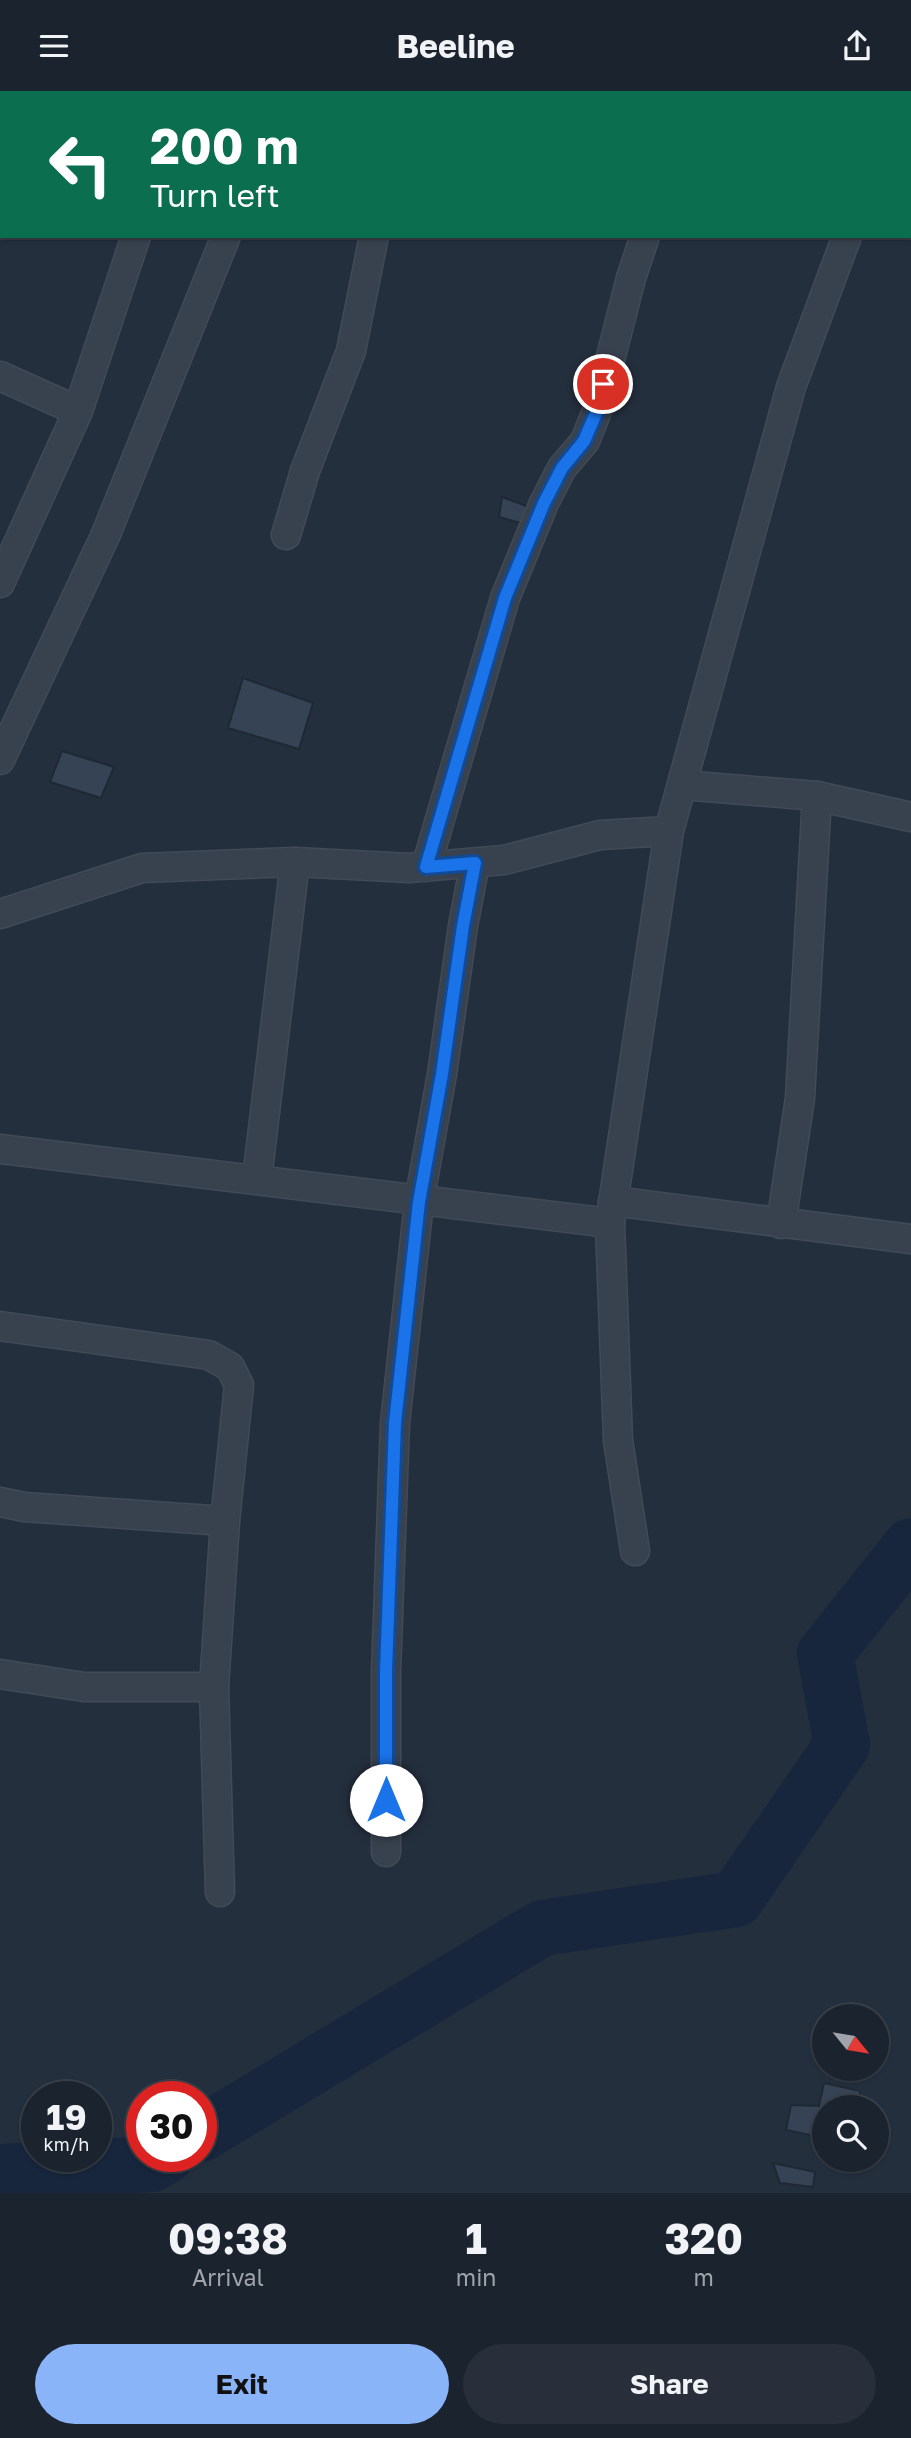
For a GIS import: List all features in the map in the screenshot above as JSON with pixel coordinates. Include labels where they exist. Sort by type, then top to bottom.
[{"type":"street","points":[[0,583],[78,411],[135,238]]},
{"type":"street","points":[[0,760],[106,534],[225,238]]},
{"type":"street","points":[[286,535],[305,471],[351,351],[374,238]]},
{"type":"street","points":[[426,867],[505,598],[544,503],[562,468],[584,441],[597,411],[631,278],[644,238]]},
{"type":"street","points":[[635,1551],[618,1440],[611,1212],[669,831],[791,387],[846,238]]},
{"type":"street","points":[[0,376],[78,411]]},
{"type":"street","points":[[682,785],[817,796],[911,817]]},
{"type":"street","points":[[781,1224],[800,1098],[817,796]]},
{"type":"street","points":[[0,914],[142,868],[295,862],[426,867],[504,860],[600,835],[669,831]]},
{"type":"street","points":[[257,1179],[295,862]]},
{"type":"street","points":[[386,1852],[386,1672],[395,1423],[419,1202],[475,863]]},
{"type":"street","points":[[0,1149],[257,1179],[419,1202],[781,1224],[911,1239]]},
{"type":"street","points":[[0,1326],[209,1355],[230,1367],[239,1385],[225,1521],[214,1687],[220,1892]]},
{"type":"street","points":[[0,1502],[24,1507],[225,1521]]},
{"type":"street","points":[[0,1674],[84,1687],[214,1687]]},
{"type":"building","points":[[502,497],[532,508],[528,525],[499,517]]},
{"type":"building","points":[[243,678],[313,703],[299,749],[228,728]]},
{"type":"building","points":[[62,751],[114,767],[101,798],[50,782]]},
{"type":"building","points":[[824,2083],[860,2091],[860,2095],[821,2095]]},
{"type":"building","points":[[791,2105],[812,2106],[812,2135],[786,2130]]},
{"type":"building","points":[[773,2163],[815,2172],[813,2187],[780,2183]]},
{"type":"waterway","points":[[217,2124],[542,1928],[736,1899],[842,1745],[825,1654],[911,1546]]},
{"type":"waterway","points":[[0,2172],[126,2165]]},
{"type":"route","points":[[386,1800],[386,1672],[395,1423],[419,1202],[475,863],[426,867],[505,598],[544,503],[562,468],[584,441],[597,411],[603,384]]}]
